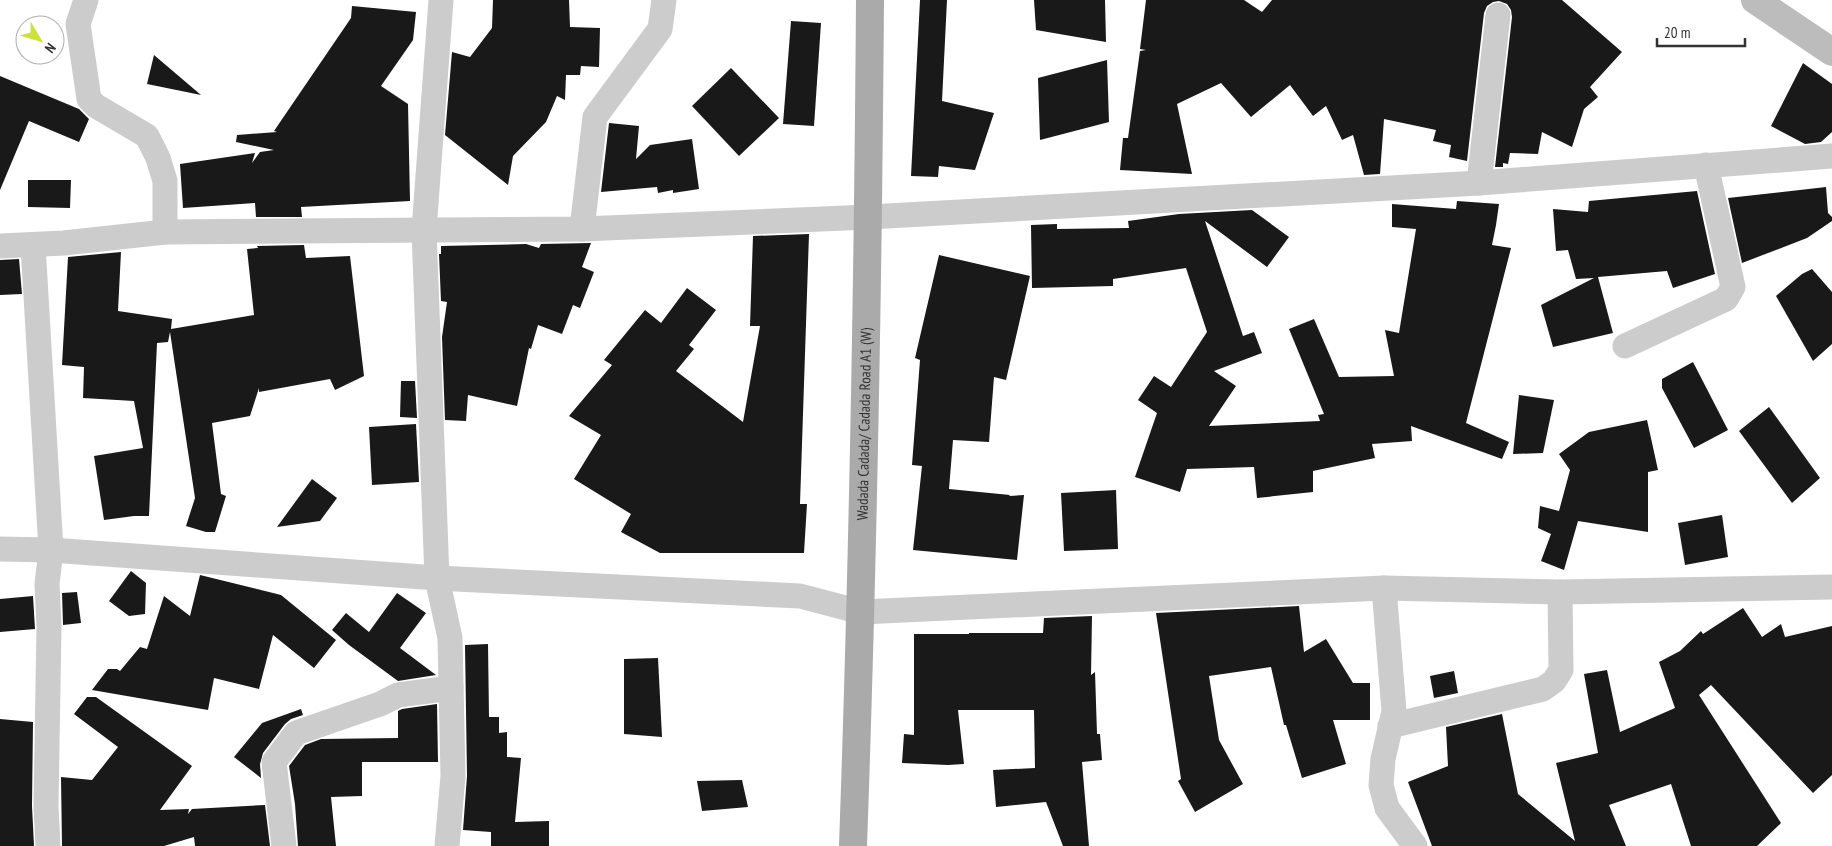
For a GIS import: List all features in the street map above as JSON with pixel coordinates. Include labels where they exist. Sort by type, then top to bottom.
[{"type":"main road","name":"Wadada Cadada/ Cadada Road A1 (W)","points":[[853,846],[861,612],[869,217],[870,0]]},
{"type":"street","points":[[86,0],[78,24],[89,99],[96,106],[147,136],[158,158],[165,181],[165,232]]},
{"type":"street","points":[[441,0],[424,230],[437,578],[450,638],[453,776],[448,846]]},
{"type":"street","points":[[582,229],[595,117],[660,29],[664,0]]},
{"type":"street","points":[[1755,0],[1832,52]]},
{"type":"street","points":[[1479,183],[1498,15]]},
{"type":"street","points":[[0,246],[33,245],[165,232],[582,229],[869,217],[1479,183],[1832,156]]},
{"type":"street","points":[[1625,346],[1726,299],[1733,287],[1706,165]]},
{"type":"street","points":[[33,245],[51,550],[47,584],[49,626],[46,806],[48,846]]},
{"type":"street","points":[[0,550],[51,550],[437,578],[800,596],[861,612],[1384,588],[1560,592],[1832,588]]},
{"type":"street","points":[[1384,588],[1394,711],[1383,759],[1380,785],[1387,808],[1415,846]]},
{"type":"street","points":[[1390,726],[1543,689],[1554,681],[1561,670],[1560,592]]},
{"type":"street","points":[[284,846],[274,762],[296,733],[380,704],[398,695],[451,688]]},
{"type":"building","points":[[493,0],[569,0],[570,27],[600,28],[599,67],[581,66],[580,75],[566,75],[565,100],[557,96],[546,122],[513,156],[508,185],[445,135],[452,52],[470,57],[492,28]]},
{"type":"building","points":[[920,0],[947,0],[942,101],[994,113],[975,170],[939,166],[938,177],[911,176]]},
{"type":"building","points":[[1034,0],[1105,0],[1106,42],[1036,30]]},
{"type":"building","points":[[1146,0],[1244,0],[1262,12],[1272,0],[1562,0],[1622,52],[1590,87],[1598,97],[1584,109],[1572,147],[1542,132],[1538,154],[1510,153],[1508,164],[1503,163],[1503,167],[1495,167],[1512,17],[1511,10],[1507,4],[1499,1],[1487,6],[1484,13],[1467,161],[1449,157],[1451,145],[1433,141],[1436,130],[1384,119],[1380,174],[1364,175],[1353,135],[1342,140],[1326,106],[1313,116],[1290,85],[1251,117],[1221,83],[1177,104],[1192,174],[1120,170],[1123,138],[1128,138],[1140,51],[1146,50],[1140,49]]},
{"type":"building","points":[[352,6],[416,12],[413,40],[381,86],[408,104],[410,201],[301,207],[302,217],[256,217],[255,203],[183,208],[180,164],[255,153],[252,163],[260,152],[274,150],[236,142],[237,135],[277,132],[274,131],[351,18]]},
{"type":"building","points":[[791,21],[821,23],[814,126],[783,124]]},
{"type":"building","points":[[154,55],[201,95],[147,84]]},
{"type":"building","points":[[1107,60],[1109,122],[1040,140],[1038,78]]},
{"type":"building","points":[[1803,63],[1832,84],[1832,132],[1821,142],[1805,144],[1771,126]]},
{"type":"building","points":[[731,68],[779,118],[739,156],[692,106]]},
{"type":"building","points":[[0,76],[79,109],[89,119],[79,142],[29,121],[0,190]]},
{"type":"building","points":[[609,123],[639,126],[636,159],[650,145],[692,139],[699,189],[673,193],[673,190],[658,193],[657,187],[601,192]]},
{"type":"building","points":[[28,180],[71,180],[70,208],[28,207]]},
{"type":"building","points":[[1826,187],[1828,213],[1832,217],[1832,221],[1807,238],[1742,263],[1728,198]]},
{"type":"building","points":[[1697,191],[1715,274],[1673,288],[1667,271],[1598,277],[1613,333],[1553,347],[1541,305],[1594,278],[1576,279],[1568,250],[1556,251],[1553,209],[1588,212],[1589,201]]},
{"type":"building","points":[[1457,201],[1499,204],[1492,245],[1511,248],[1466,423],[1509,442],[1502,459],[1411,426],[1412,441],[1372,444],[1375,458],[1313,471],[1313,492],[1257,498],[1254,467],[1187,469],[1180,492],[1135,477],[1157,413],[1138,400],[1154,376],[1171,387],[1207,332],[1186,268],[1113,279],[1113,286],[1032,288],[1031,225],[1057,224],[1057,229],[1129,228],[1128,221],[1179,214],[1252,210],[1289,237],[1267,267],[1205,221],[1243,336],[1254,332],[1262,353],[1214,371],[1236,386],[1209,426],[1320,421],[1318,415],[1324,414],[1289,329],[1314,319],[1339,377],[1394,376],[1385,330],[1399,333],[1416,229],[1392,227],[1392,204],[1456,209]]},
{"type":"building","points":[[809,234],[800,504],[807,504],[804,553],[660,553],[621,532],[631,514],[574,479],[601,435],[569,416],[612,365],[604,360],[645,310],[661,323],[687,288],[716,310],[689,345],[694,349],[676,371],[743,422],[760,326],[750,326],[753,236]]},
{"type":"building","points":[[591,243],[582,267],[594,272],[580,308],[573,305],[562,334],[538,325],[531,349],[529,348],[517,406],[468,395],[466,421],[445,420],[442,337],[447,302],[441,301],[439,254],[441,254],[441,246],[526,244],[539,248],[541,244]]},
{"type":"building","points":[[304,245],[306,258],[350,256],[364,376],[335,390],[330,379],[259,392],[259,388],[250,416],[212,423],[221,494],[226,496],[215,532],[206,532],[186,526],[195,498],[170,332],[168,342],[157,343],[149,516],[104,520],[94,456],[143,448],[134,401],[83,398],[84,367],[62,365],[68,257],[121,252],[118,311],[172,319],[171,329],[254,315],[247,249],[258,248],[257,246]]},
{"type":"building","points":[[939,255],[1030,276],[1006,380],[994,377],[989,442],[953,440],[949,489],[1009,496],[1024,495],[1017,560],[913,550],[922,466],[912,465],[920,360],[915,358]]},
{"type":"building","points":[[19,259],[22,294],[0,295],[0,260]]},
{"type":"building","points":[[1812,269],[1832,292],[1832,344],[1813,361],[1776,296],[1802,274]]},
{"type":"building","points":[[1693,362],[1728,430],[1694,448],[1662,388],[1662,379]]},
{"type":"building","points":[[401,381],[415,381],[417,418],[400,417]]},
{"type":"building","points":[[1519,395],[1554,400],[1543,453],[1513,454]]},
{"type":"building","points":[[1769,407],[1820,478],[1792,503],[1739,431]]},
{"type":"building","points":[[1647,420],[1658,470],[1648,472],[1648,532],[1578,521],[1564,570],[1541,561],[1551,534],[1538,528],[1540,506],[1559,511],[1570,470],[1559,454],[1589,432]]},
{"type":"building","points":[[416,424],[419,482],[372,485],[369,427]]},
{"type":"building","points":[[312,479],[337,498],[320,521],[277,527]]},
{"type":"building","points":[[1116,490],[1118,549],[1064,551],[1061,493]]},
{"type":"building","points":[[1722,515],[1728,557],[1685,565],[1678,523]]},
{"type":"building","points":[[131,571],[146,583],[145,614],[129,616],[109,601]]},
{"type":"building","points":[[200,575],[281,595],[336,640],[314,668],[273,635],[259,689],[214,678],[208,710],[92,690],[108,669],[120,671],[140,647],[147,649],[164,596],[190,616]]},
{"type":"building","points":[[77,592],[81,623],[63,625],[62,593]]},
{"type":"building","points":[[397,593],[426,613],[400,648],[436,675],[398,681],[332,630],[346,613],[369,632]]},
{"type":"building","points":[[33,596],[35,629],[0,632],[0,599]]},
{"type":"building","points":[[1299,606],[1304,652],[1326,639],[1353,683],[1370,683],[1370,720],[1333,720],[1346,764],[1302,778],[1286,725],[1284,725],[1271,667],[1209,676],[1219,740],[1243,784],[1195,812],[1178,781],[1181,779],[1156,613]]},
{"type":"building","points":[[1743,608],[1762,637],[1781,624],[1785,637],[1832,626],[1832,775],[1813,793],[1711,685],[1699,695],[1781,823],[1757,846],[1691,846],[1671,784],[1609,805],[1626,846],[1432,846],[1408,782],[1448,766],[1446,727],[1502,714],[1518,794],[1575,841],[1556,763],[1598,753],[1584,674],[1607,670],[1620,732],[1675,708],[1659,662],[1680,651],[1701,631],[1703,634]]},
{"type":"building","points":[[1092,616],[1091,675],[1095,672],[1097,734],[1100,734],[1102,760],[1082,762],[1089,846],[1063,846],[1046,802],[996,807],[993,770],[1035,768],[1034,710],[958,710],[964,764],[902,763],[904,734],[914,735],[914,634],[1043,633],[1044,618]]},
{"type":"building","points":[[488,644],[489,717],[499,717],[499,733],[507,732],[507,757],[521,758],[515,822],[549,821],[549,846],[491,846],[491,832],[463,830],[467,776],[465,645]]},
{"type":"building","points":[[658,658],[662,737],[624,734],[624,659]]},
{"type":"building","points":[[1454,671],[1458,693],[1434,698],[1430,676]]},
{"type":"building","points":[[87,697],[96,697],[192,766],[160,810],[189,809],[188,814],[192,809],[265,805],[270,846],[195,846],[194,837],[164,846],[62,846],[61,777],[92,780],[118,747],[74,714]]},
{"type":"building","points":[[437,704],[438,762],[362,762],[362,796],[331,797],[336,846],[298,846],[295,804],[289,766],[305,745],[321,739],[398,738],[398,711]]},
{"type":"building","points":[[301,709],[303,715],[291,719],[285,724],[263,753],[260,764],[261,778],[234,757],[262,723]]},
{"type":"building","points":[[0,719],[33,722],[32,806],[34,846],[0,846]]},
{"type":"building","points":[[742,780],[748,807],[702,811],[697,781]]}]
